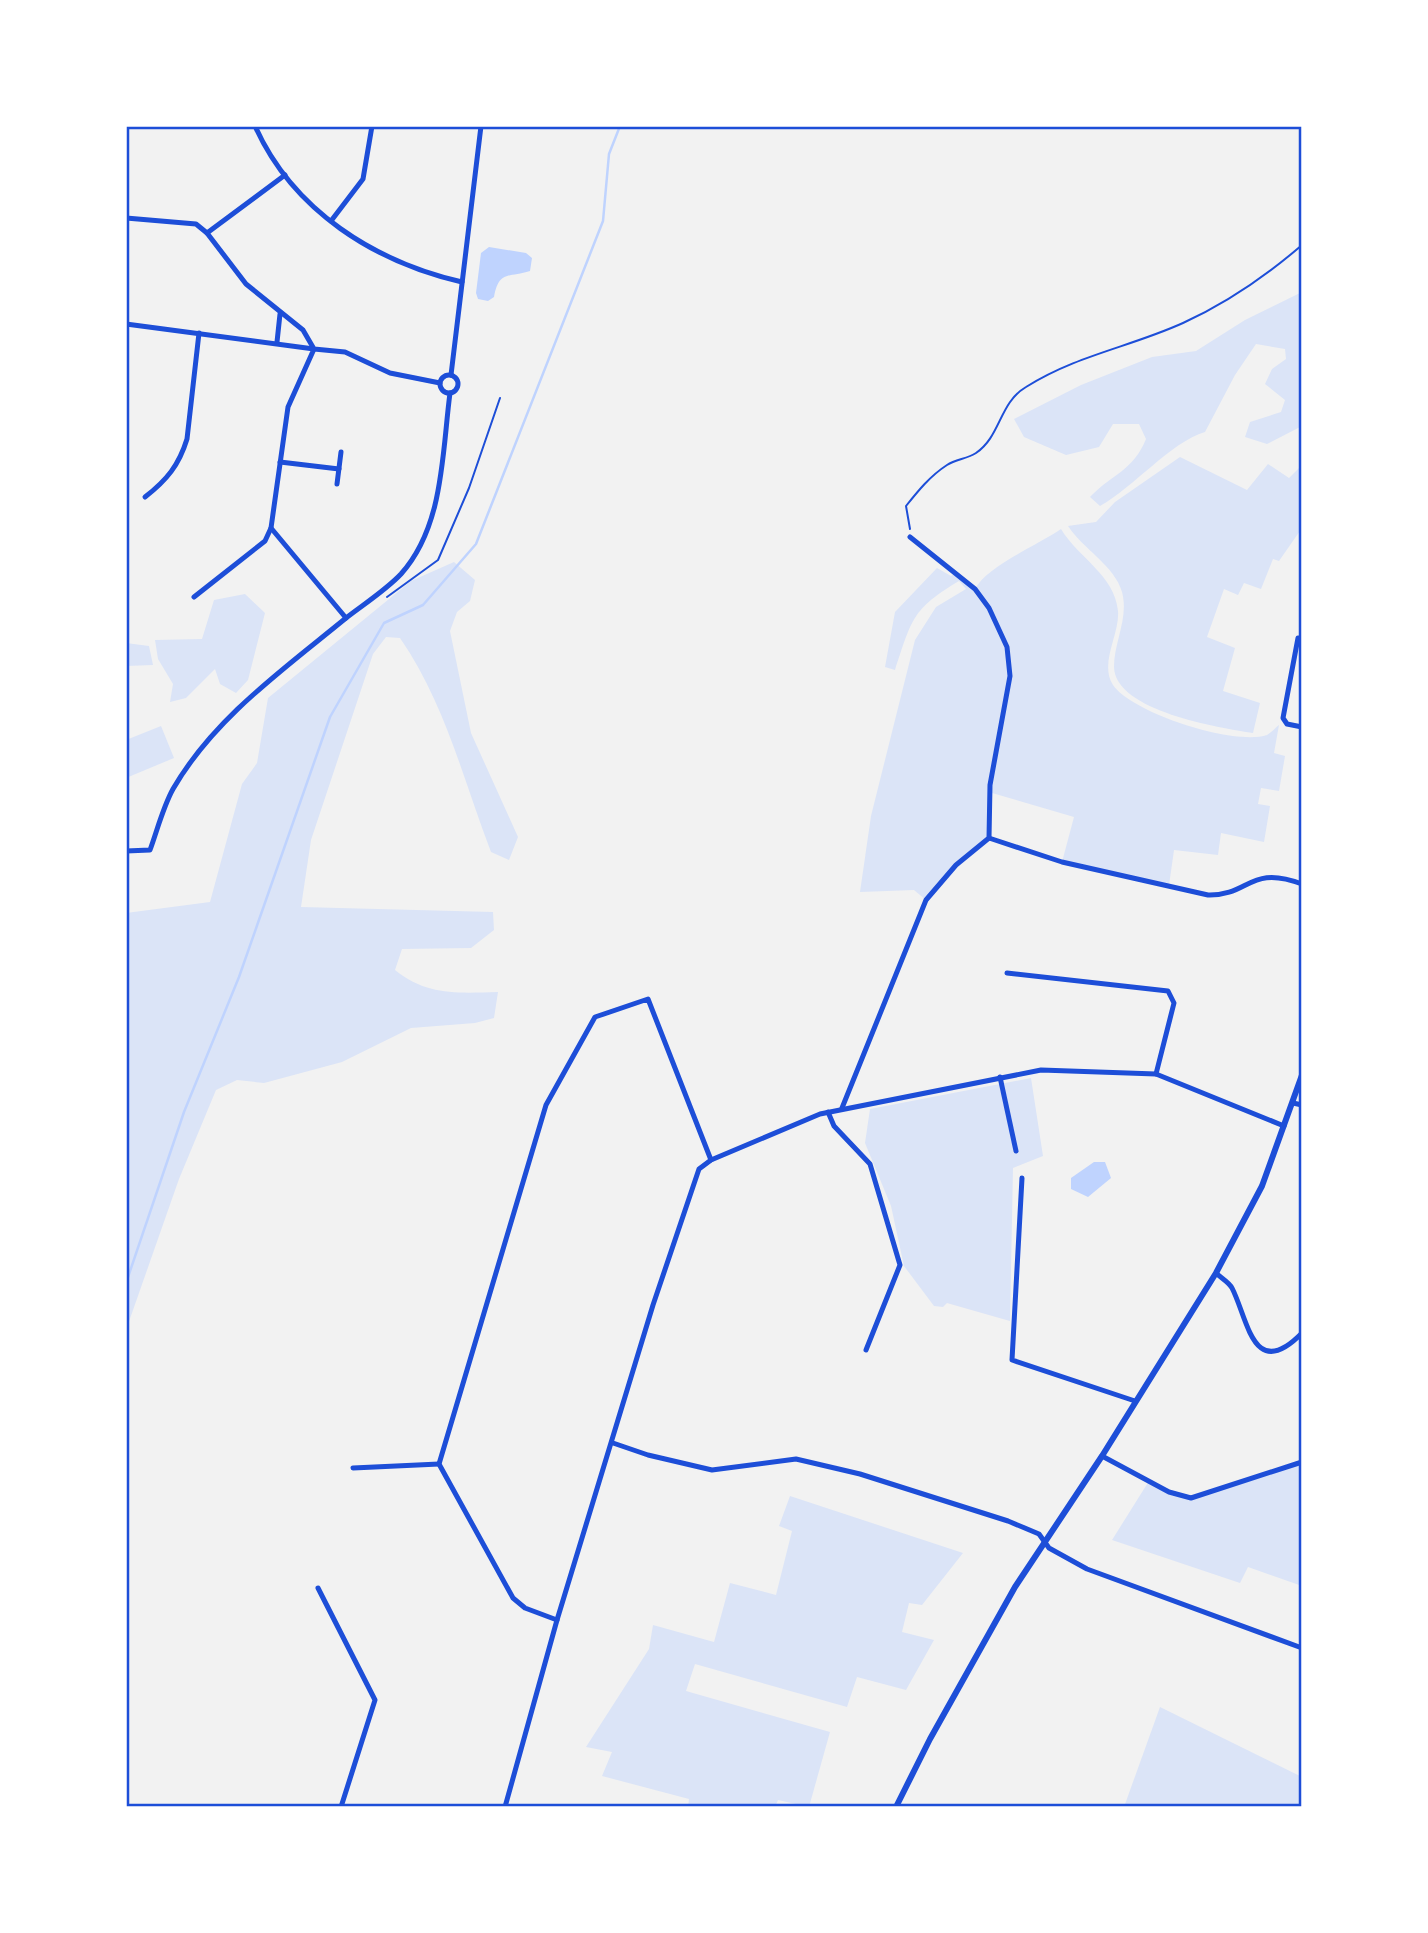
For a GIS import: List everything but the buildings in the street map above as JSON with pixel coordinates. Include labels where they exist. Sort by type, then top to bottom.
[{"type":"street","points":[[255,126],[285,175],[331,221],[354,239],[400,264],[462,282]]},
{"type":"street","points":[[331,221],[363,178],[372,126]]},
{"type":"street","points":[[451,375],[481,126]]},
{"type":"street","points":[[207,233],[285,175]]},
{"type":"street","points":[[126,218],[196,224],[207,233],[246,284],[303,330],[314,349]]},
{"type":"street","points":[[277,342],[281,314]]},
{"type":"street","points":[[126,324],[345,352],[390,373],[414,380],[440,383]]},
{"type":"street","points":[[145,497],[176,468],[182,456],[199,332]]},
{"type":"street","points":[[194,597],[265,541],[271,528],[288,407],[314,349]]},
{"type":"street","points":[[126,850],[150,850],[173,790],[225,721],[259,689],[401,574],[421,545],[434,516],[450,393],[458,385],[456,377],[451,375],[445,376],[440,383]]},
{"type":"street","points":[[440,383],[444,391],[450,393]]},
{"type":"street","points":[[337,484],[341,452]]},
{"type":"street","points":[[280,462],[340,469]]},
{"type":"street","points":[[271,528],[346,618]]},
{"type":"street","points":[[842,1108],[926,900],[956,865],[989,838],[990,785],[1010,676],[1007,647],[989,608],[975,589],[910,537]]},
{"type":"street","points":[[1298,638],[1283,718],[1287,724],[1302,727]]},
{"type":"street","points":[[989,838],[1062,862],[1209,895],[1224,896],[1263,877],[1276,876],[1302,884]]},
{"type":"street","points":[[1007,973],[1168,991],[1174,1003],[1156,1074]]},
{"type":"street","points":[[557,1620],[525,1608],[513,1598],[439,1464],[546,1105],[595,1017],[648,999],[711,1160]]},
{"type":"street","points":[[505,1807],[557,1620],[653,1305],[699,1169],[711,1160],[828,1112],[1041,1070],[1156,1074],[1284,1126]]},
{"type":"street","points":[[896,1807],[930,1739],[1044,1540],[1102,1456],[1216,1273],[1262,1186],[1302,1075]]},
{"type":"street","points":[[1000,1077],[1016,1151]]},
{"type":"street","points":[[1293,1103],[1302,1105]]},
{"type":"street","points":[[828,1112],[834,1126],[870,1164],[900,1265],[866,1350]]},
{"type":"street","points":[[1022,1178],[1012,1360],[1135,1401]]},
{"type":"street","points":[[1216,1273],[1231,1286],[1248,1335],[1259,1345],[1272,1351],[1284,1350],[1302,1333]]},
{"type":"street","points":[[613,1443],[648,1455],[712,1470],[796,1459],[860,1474],[1008,1521],[1039,1534],[1049,1548],[1087,1569],[1302,1648]]},
{"type":"street","points":[[1102,1456],[1169,1492],[1191,1499],[1302,1462]]},
{"type":"street","points":[[353,1468],[439,1464]]},
{"type":"street","points":[[317,1588],[375,1700],[341,1807]]},
{"type":"path","points":[[910,537],[906,506],[923,484],[948,464],[974,454],[991,440],[1014,395],[1094,353],[1156,333],[1216,307],[1273,270],[1302,245]]},
{"type":"path","points":[[387,597],[438,560],[469,488],[500,398]]},
{"type":"shaded area","points":[[1302,292],[1302,426],[1267,444],[1245,437],[1250,422],[1281,412],[1285,400],[1265,384],[1272,369],[1286,359],[1285,349],[1256,344],[1235,375],[1205,432],[1179,445],[1100,506],[1090,497],[1128,465],[1141,450],[1146,439],[1139,424],[1113,424],[1099,447],[1066,455],[1024,437],[1014,419],[1081,385],[1152,357],[1196,351],[1245,320]]},
{"type":"shaded area","points":[[1180,457],[1247,490],[1268,464],[1289,478],[1302,465],[1302,528],[1279,561],[1273,559],[1261,589],[1244,583],[1238,595],[1224,589],[1207,637],[1235,648],[1223,691],[1260,703],[1253,733],[1172,715],[1132,695],[1119,682],[1114,667],[1123,621],[1122,592],[1106,565],[1068,526],[1096,522],[1115,502]]},
{"type":"shaded area","points":[[1061,529],[1103,577],[1115,598],[1118,620],[1108,667],[1113,685],[1124,696],[1161,716],[1185,725],[1232,736],[1267,735],[1279,725],[1274,753],[1285,756],[1279,791],[1261,788],[1258,804],[1270,806],[1264,842],[1221,833],[1218,855],[1174,850],[1169,885],[1062,862],[1074,817],[992,793],[989,838],[956,865],[926,900],[914,890],[860,892],[871,816],[915,640],[936,607],[966,589],[959,581],[923,608],[910,627],[895,670],[885,667],[895,612],[937,568],[951,576],[956,572],[975,589],[981,580],[1001,564]]},
{"type":"shaded area","points":[[454,562],[475,580],[470,601],[457,612],[450,631],[471,733],[518,837],[509,860],[491,852],[452,742],[416,663],[400,638],[386,637],[373,654],[311,840],[301,907],[493,912],[494,930],[471,948],[402,949],[395,970],[431,989],[498,992],[494,1018],[475,1023],[411,1028],[342,1062],[264,1083],[237,1080],[216,1090],[179,1179],[126,1330],[126,913],[210,902],[242,784],[257,763],[268,698],[411,581]]},
{"type":"shaded area","points":[[245,594],[265,613],[248,680],[236,693],[220,684],[215,669],[186,698],[170,702],[173,684],[158,659],[155,640],[202,639],[214,600]]},
{"type":"shaded area","points":[[126,643],[149,646],[153,665],[126,666]]},
{"type":"shaded area","points":[[161,726],[174,758],[126,778],[126,740]]},
{"type":"shaded area","points":[[1031,1078],[1043,1156],[1013,1168],[1010,1321],[947,1303],[943,1307],[934,1306],[904,1266],[891,1206],[865,1143],[870,1109]]},
{"type":"shaded area","points":[[1302,1462],[1302,1586],[1248,1567],[1240,1583],[1112,1540],[1149,1481],[1191,1498]]},
{"type":"shaded area","points":[[790,1496],[963,1553],[922,1605],[909,1603],[902,1632],[934,1640],[906,1690],[857,1677],[847,1707],[695,1664],[686,1691],[830,1732],[809,1807],[778,1800],[775,1807],[688,1807],[689,1799],[602,1776],[612,1752],[586,1747],[649,1649],[653,1625],[714,1642],[730,1583],[776,1595],[792,1531],[779,1526]]},
{"type":"shaded area","points":[[1160,1707],[1302,1777],[1302,1807],[1124,1807]]},
{"type":"water","points":[[489,247],[526,253],[532,258],[530,271],[506,276],[496,288],[494,297],[488,301],[478,299],[476,293],[481,253]]},
{"type":"water","points":[[1094,1162],[1105,1162],[1111,1178],[1088,1197],[1071,1189],[1071,1178]]},
{"type":"waterway","points":[[126,1283],[184,1112],[239,977],[330,717],[384,623],[423,605],[476,544],[603,221],[609,154],[620,126]]}]
